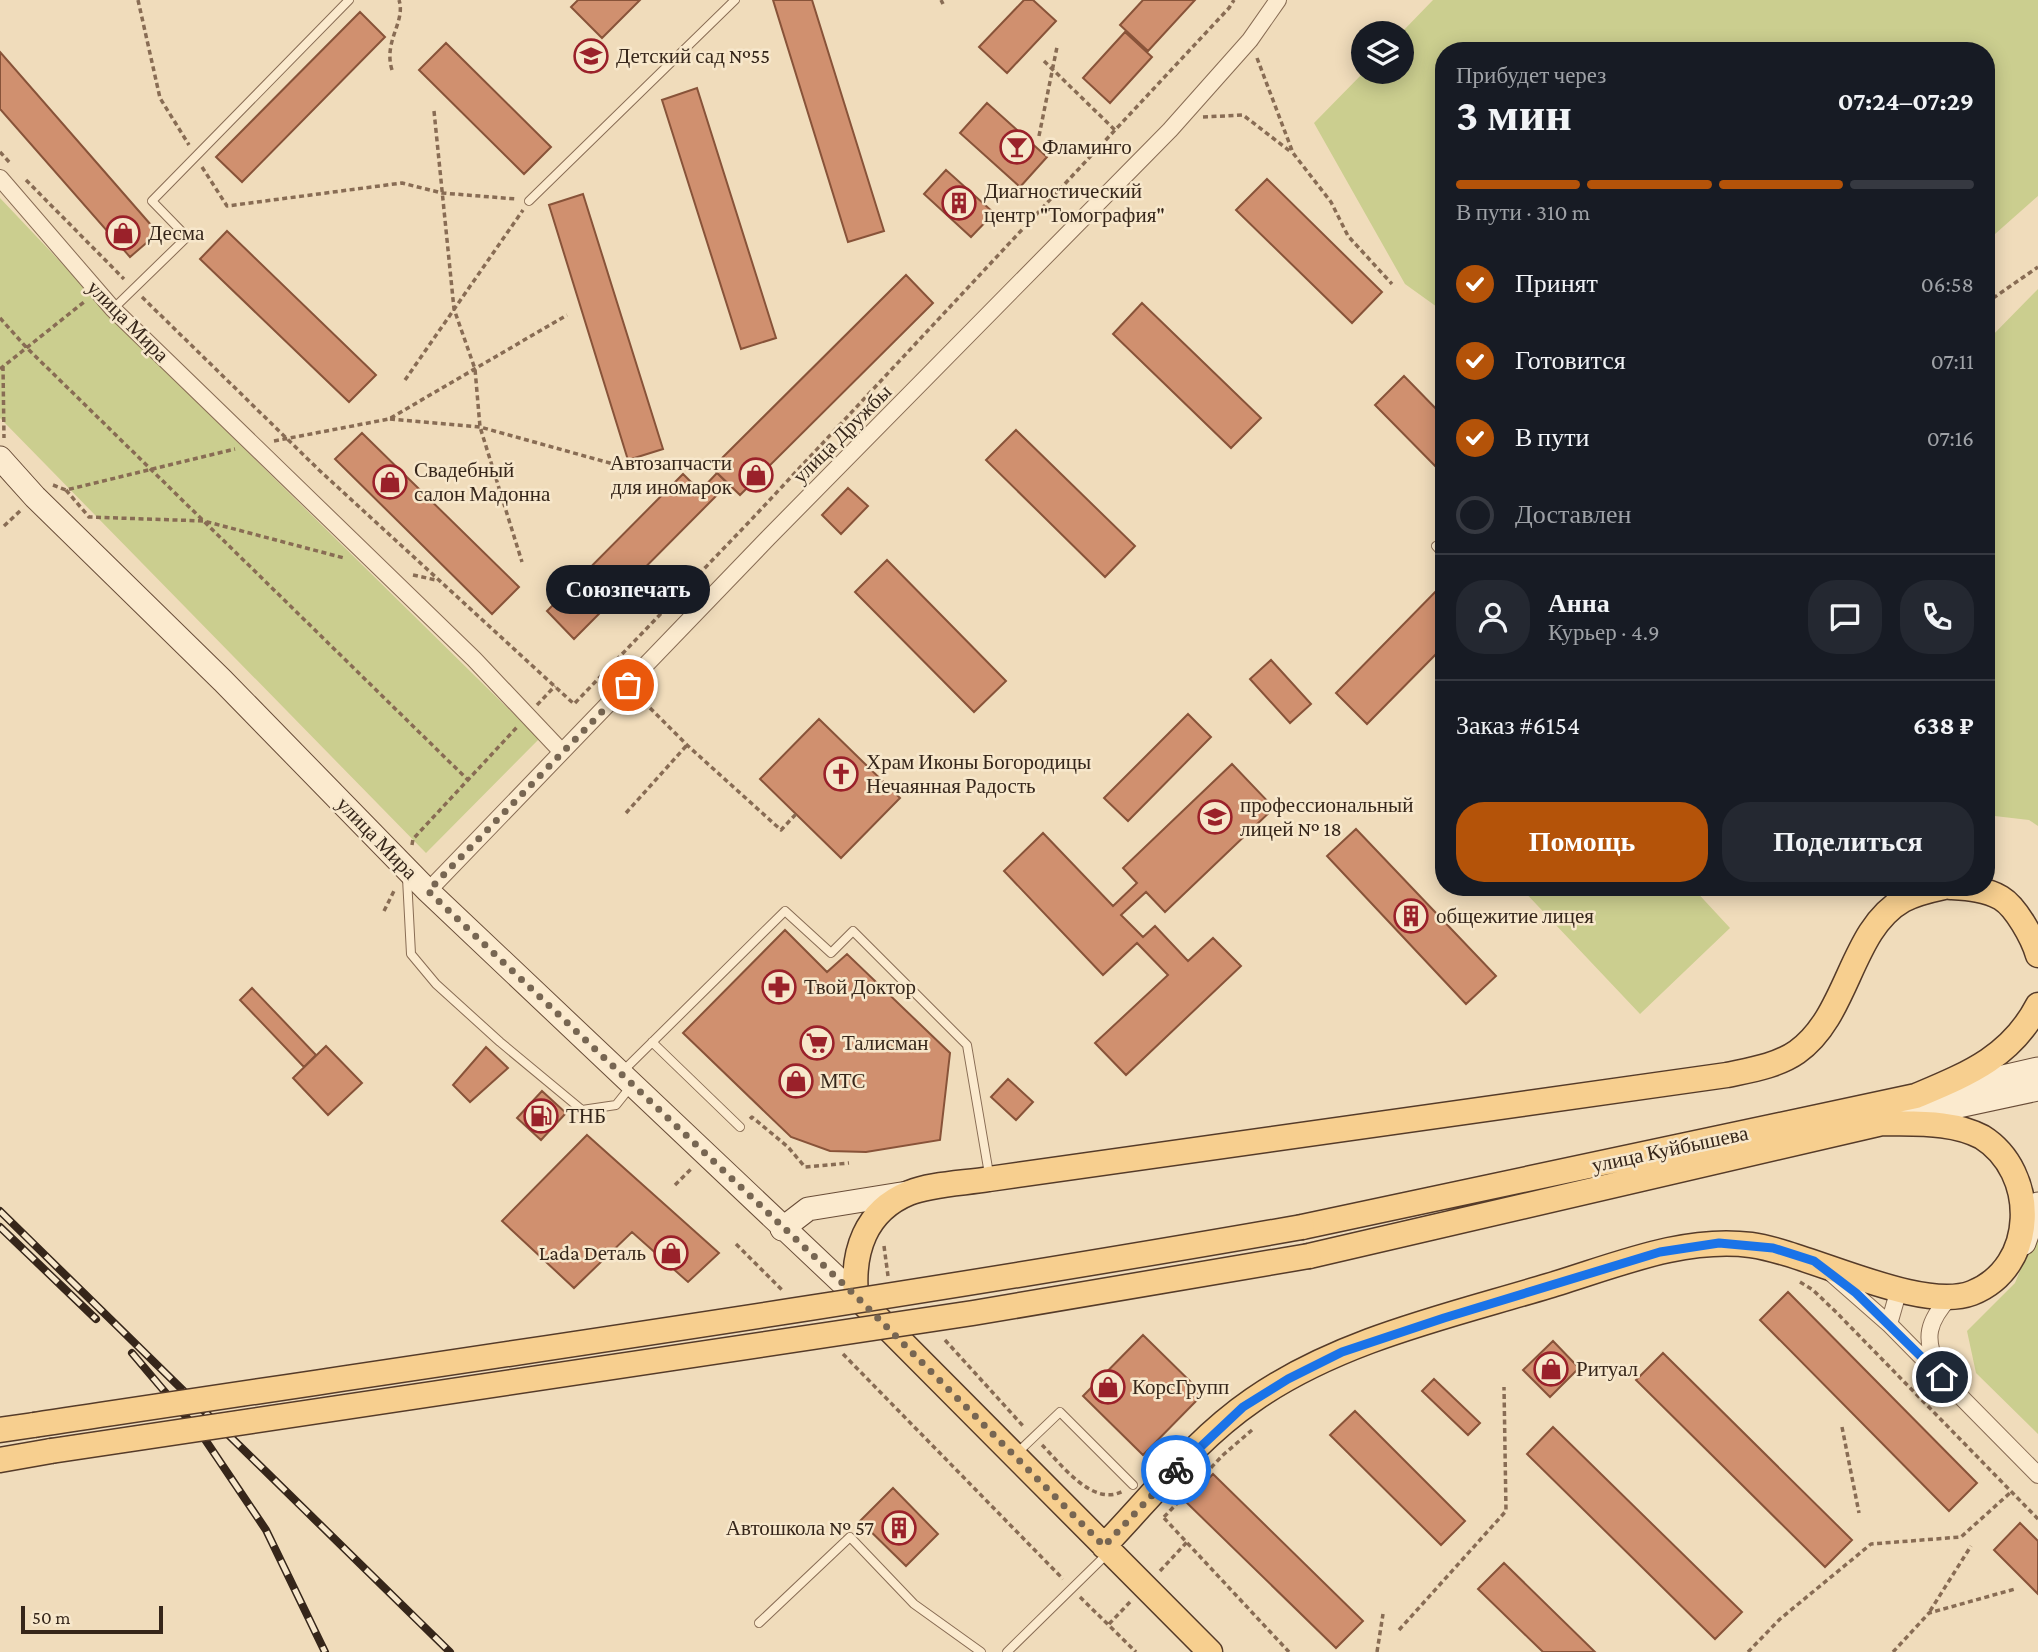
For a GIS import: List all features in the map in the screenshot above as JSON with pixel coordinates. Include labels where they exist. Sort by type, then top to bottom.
[{"type":"main road","name":"улица Мира","points":[[0,458],[428,891],[782,1229],[856,1296],[1210,1652]]},
{"type":"main road","points":[[782,1229],[808,1209],[989,1179],[1703,1078],[1768,1066],[1797,1052],[1814,1036],[1834,1011],[1865,946],[1884,916],[1901,901],[1912,896]]},
{"type":"main road","points":[[1993,896],[2002,899],[2038,929]]},
{"type":"main road","points":[[2002,899],[2028,930],[2038,955]]},
{"type":"main road","points":[[1916,1097],[1964,1076],[1997,1055],[2023,1032],[2038,1005]]},
{"type":"main road","name":"улица Куйбышева","points":[[0,1430],[1105,1262],[1302,1227],[2038,1069]]},
{"type":"main road","name":"улица Куйбышева","points":[[0,1460],[986,1311],[1309,1256],[2038,1089]]},
{"type":"main road","points":[[1882,1123],[1955,1127],[1982,1137],[2000,1150],[2024,1185],[2024,1243]]},
{"type":"main road","points":[[856,1296],[854,1281],[858,1251],[865,1231],[883,1209],[910,1193]]},
{"type":"main road","points":[[1106,1549],[1203,1441],[1243,1407],[1288,1379],[1342,1352],[1660,1252],[1719,1243],[1773,1248],[1899,1289],[1930,1296],[1967,1295],[1996,1279],[2013,1260],[2024,1243],[2038,1204]]},
{"type":"street","name":"улица Дружбы","points":[[428,891],[1181,118],[1250,40],[1278,0]]},
{"type":"street","name":"улица Мира","points":[[0,178],[113,309],[380,568],[562,752]]},
{"type":"street","points":[[1814,1261],[1856,1293],[1889,1324],[2038,1475]]},
{"type":"street","points":[[1889,1324],[1899,1289]]},
{"type":"street","points":[[1942,1377],[1930,1351],[1929,1334],[1934,1318],[1950,1297]]},
{"type":"lane","points":[[113,309],[187,237],[152,201],[349,0]]},
{"type":"lane","points":[[529,201],[734,0]]},
{"type":"lane","points":[[406,868],[411,954],[436,984],[535,1074],[582,1110],[616,1105],[627,1079],[652,1042],[785,911],[831,953],[853,931],[967,1045],[989,1179]]},
{"type":"lane","points":[[652,1042],[740,1127]]},
{"type":"lane","points":[[1014,1456],[1060,1412],[1149,1500]]},
{"type":"lane","points":[[759,1623],[850,1537],[914,1605],[981,1652]]},
{"type":"lane","points":[[1007,1652],[1072,1588],[1106,1549]]},
{"type":"path","points":[[138,0],[160,97],[227,206],[402,183],[442,193],[529,201],[405,380]]},
{"type":"path","points":[[392,70],[389,60],[390,42],[402,10],[398,0]]},
{"type":"path","points":[[22,175],[134,290],[286,439],[574,704],[1115,131],[1230,8],[1234,0]]},
{"type":"path","points":[[1250,40],[1293,153]]},
{"type":"path","points":[[1039,136],[1057,47]]},
{"type":"path","points":[[1044,61],[1115,131]]},
{"type":"path","points":[[434,111],[454,309],[475,369],[480,427],[522,562]]},
{"type":"path","points":[[1181,118],[1243,115],[1293,153],[1331,202],[1348,236],[1392,284]]},
{"type":"path","points":[[0,152],[13,165]]},
{"type":"path","points":[[1995,297],[2038,267]]},
{"type":"path","points":[[0,369],[118,273]]},
{"type":"path","points":[[388,419],[567,315]]},
{"type":"path","points":[[0,318],[26,347],[468,780]]},
{"type":"path","points":[[66,490],[253,445],[388,419],[480,427],[617,465]]},
{"type":"path","points":[[48,482],[66,490],[89,517],[204,522],[380,568],[439,580]]},
{"type":"path","points":[[609,667],[687,745],[781,830],[796,814]]},
{"type":"path","points":[[384,911],[406,868],[413,839],[555,686]]},
{"type":"path","points":[[626,813],[687,745]]},
{"type":"path","points":[[752,1117],[805,1167],[849,1163]]},
{"type":"path","points":[[883,1243],[888,1276],[897,1286]]},
{"type":"path","points":[[736,1244],[784,1293]]},
{"type":"path","points":[[1793,1278],[1813,1290],[1837,1312],[2038,1519]]},
{"type":"path","points":[[940,1334],[1033,1437],[1087,1487],[1100,1494],[1149,1500],[1289,1652]]},
{"type":"path","points":[[842,1352],[1136,1652]]},
{"type":"path","points":[[1399,1630],[1506,1511],[1504,1387]]},
{"type":"path","points":[[1842,1427],[1859,1513]]},
{"type":"path","points":[[1149,1500],[1223,1455],[1254,1428]]},
{"type":"path","points":[[1748,1652],[1780,1619],[1871,1544],[1961,1537],[2011,1492]]},
{"type":"path","points":[[1893,1652],[1928,1613],[1971,1546]]},
{"type":"path","points":[[1928,1613],[2015,1589]]},
{"type":"path","points":[[1377,1652],[1383,1614]]},
{"type":"path","points":[[1773,1614],[1780,1619]]},
{"type":"green space","points":[[1433,0],[2038,0],[2038,196],[1995,234],[1995,42],[1435,42],[1435,306],[1405,284],[1314,123],[1352,84],[1414,84],[1413,21]]},
{"type":"green space","points":[[0,198],[142,348],[539,739],[426,853],[0,418]]},
{"type":"green space","points":[[2038,289],[2038,826],[2029,820],[1995,816],[1995,333]]},
{"type":"green space","points":[[1529,896],[1700,896],[1730,928],[1640,1014]]},
{"type":"green space","points":[[2038,1227],[2038,1434],[1976,1373],[1967,1331],[2015,1283]]},
{"type":"building","points":[[578,0],[640,0],[602,38],[571,7]]},
{"type":"building","points":[[773,0],[812,0],[884,231],[848,242]]},
{"type":"building","points":[[1024,0],[1033,0],[1056,21],[1007,73],[979,47]]},
{"type":"building","points":[[1143,0],[1195,0],[1148,51],[1120,25]]},
{"type":"building","points":[[360,12],[385,37],[242,182],[216,157]]},
{"type":"building","points":[[1125,32],[1152,57],[1110,103],[1083,78]]},
{"type":"building","points":[[446,43],[551,147],[524,174],[419,70]]},
{"type":"building","points":[[0,52],[158,233],[130,257],[0,109]]},
{"type":"building","points":[[697,88],[776,338],[741,349],[662,100]]},
{"type":"building","points":[[987,103],[1047,157],[1020,187],[960,133]]},
{"type":"building","name":"Диагностический центр \"Томография\"","points":[[946,170],[994,213],[971,237],[924,194]]},
{"type":"building","points":[[1267,179],[1382,292],[1352,323],[1236,210]]},
{"type":"building","points":[[583,194],[663,449],[628,460],[549,205]]},
{"type":"building","points":[[227,231],[376,375],[349,402],[200,259]]},
{"type":"building","points":[[906,275],[933,303],[740,495],[712,468]]},
{"type":"building","points":[[1142,303],[1261,418],[1231,448],[1113,334]]},
{"type":"building","points":[[1404,376],[1435,408],[1435,466],[1375,405]]},
{"type":"building","points":[[1016,430],[1135,546],[1105,577],[986,460]]},
{"type":"building","points":[[362,433],[519,587],[492,614],[335,459]]},
{"type":"building","points":[[717,473],[728,484],[574,639],[547,611],[683,474],[700,491]]},
{"type":"building","points":[[848,488],[868,506],[841,534],[822,515]]},
{"type":"building","points":[[887,560],[1006,681],[974,712],[855,592]]},
{"type":"building","points":[[1435,592],[1435,655],[1367,724],[1336,693]]},
{"type":"building","points":[[1271,660],[1311,704],[1290,723],[1250,679]]},
{"type":"building","points":[[1188,714],[1211,737],[1128,821],[1104,798]]},
{"type":"building","points":[[819,719],[900,798],[841,858],[760,779]]},
{"type":"building","points":[[1232,764],[1274,808],[1165,912],[1146,892],[1121,915],[1143,937],[1155,926],[1188,961],[1213,938],[1241,966],[1126,1075],[1095,1043],[1168,975],[1137,943],[1103,975],[1004,871],[1043,833],[1113,906],[1137,883],[1123,868]]},
{"type":"building","name":"общежитие лицея","points":[[1356,829],[1496,976],[1466,1004],[1327,856]]},
{"type":"building","name":"Талисман","points":[[785,930],[827,972],[847,954],[950,1053],[940,1140],[866,1152],[830,1151],[791,1137],[683,1033]]},
{"type":"building","points":[[252,988],[316,1055],[304,1067],[240,1000]]},
{"type":"building","points":[[326,1046],[362,1083],[328,1115],[293,1078]]},
{"type":"building","points":[[486,1047],[508,1068],[470,1102],[453,1085]]},
{"type":"building","points":[[1008,1079],[1033,1102],[1016,1120],[991,1097]]},
{"type":"building","name":"ТНБ","points":[[542,1091],[566,1113],[541,1140],[517,1118]]},
{"type":"building","points":[[587,1135],[719,1253],[688,1282],[632,1232],[574,1288],[502,1221]]},
{"type":"building","points":[[1788,1292],[1977,1483],[1949,1511],[1760,1320]]},
{"type":"building","points":[[1143,1335],[1203,1394],[1143,1455],[1083,1396]]},
{"type":"building","name":"Ритуал","points":[[1553,1341],[1579,1368],[1550,1397],[1523,1370]]},
{"type":"building","points":[[1663,1353],[1852,1540],[1825,1567],[1636,1380]]},
{"type":"building","points":[[1434,1379],[1480,1423],[1468,1435],[1422,1391]]},
{"type":"building","points":[[1355,1411],[1465,1521],[1441,1545],[1330,1435]]},
{"type":"building","points":[[1553,1427],[1742,1612],[1715,1639],[1527,1454]]},
{"type":"building","points":[[1213,1474],[1363,1621],[1336,1648],[1186,1502]]},
{"type":"building","name":"Автошкола № 57","points":[[893,1488],[938,1534],[906,1566],[860,1521]]},
{"type":"building","points":[[2020,1523],[2038,1541],[2038,1594],[1994,1550]]},
{"type":"building","points":[[1504,1563],[1595,1652],[1543,1652],[1478,1589]]},
{"type":"railway","points":[[0,1211],[450,1652]]},
{"type":"railway","points":[[0,1227],[96,1319]]},
{"type":"railway","points":[[132,1353],[204,1438],[266,1530],[325,1652]]},
{"type":"way so far","points":[[628,685],[428,891],[621,1073],[704,1156],[856,1296],[1104,1546],[1176,1470]]},
{"type":"place","name":"Детский сад №55","points":[[591,56]]},
{"type":"place","name":"Фламинго","points":[[1017,147]]},
{"type":"place","name":"Диагностический центр \"Томография\"","points":[[959,203]]},
{"type":"place","name":"Десма","points":[[123,233]]},
{"type":"place","name":"Автозапчасти для иномарок","points":[[756,475]]},
{"type":"place","name":"Свадебный салон Мадонна","points":[[390,482]]},
{"type":"place","name":"Союзпечать","points":[[628,685]]},
{"type":"place","name":"Храм Иконы Богородицы Нечаянная Радость","points":[[841,774]]},
{"type":"place","name":"профессиональный лицей № 18","points":[[1215,817]]},
{"type":"place","name":"общежитие лицея","points":[[1411,916]]},
{"type":"place","name":"Твой Доктор","points":[[779,987]]},
{"type":"place","name":"Талисман","points":[[817,1043]]},
{"type":"place","name":"МТС","points":[[796,1081]]},
{"type":"place","name":"ТНБ","points":[[541,1116]]},
{"type":"place","name":"Lada Dеталь","points":[[671,1253]]},
{"type":"place","name":"Ритуал","points":[[1551,1369]]},
{"type":"place","name":"КорсГрупп","points":[[1108,1387]]},
{"type":"place","name":"Автошкола № 57","points":[[899,1528]]},
{"type":"route","points":[[1176,1470],[1203,1441],[1256,1397],[1342,1352],[1660,1252],[1719,1243],[1773,1248],[1814,1261],[1856,1293],[1942,1377]]}]
